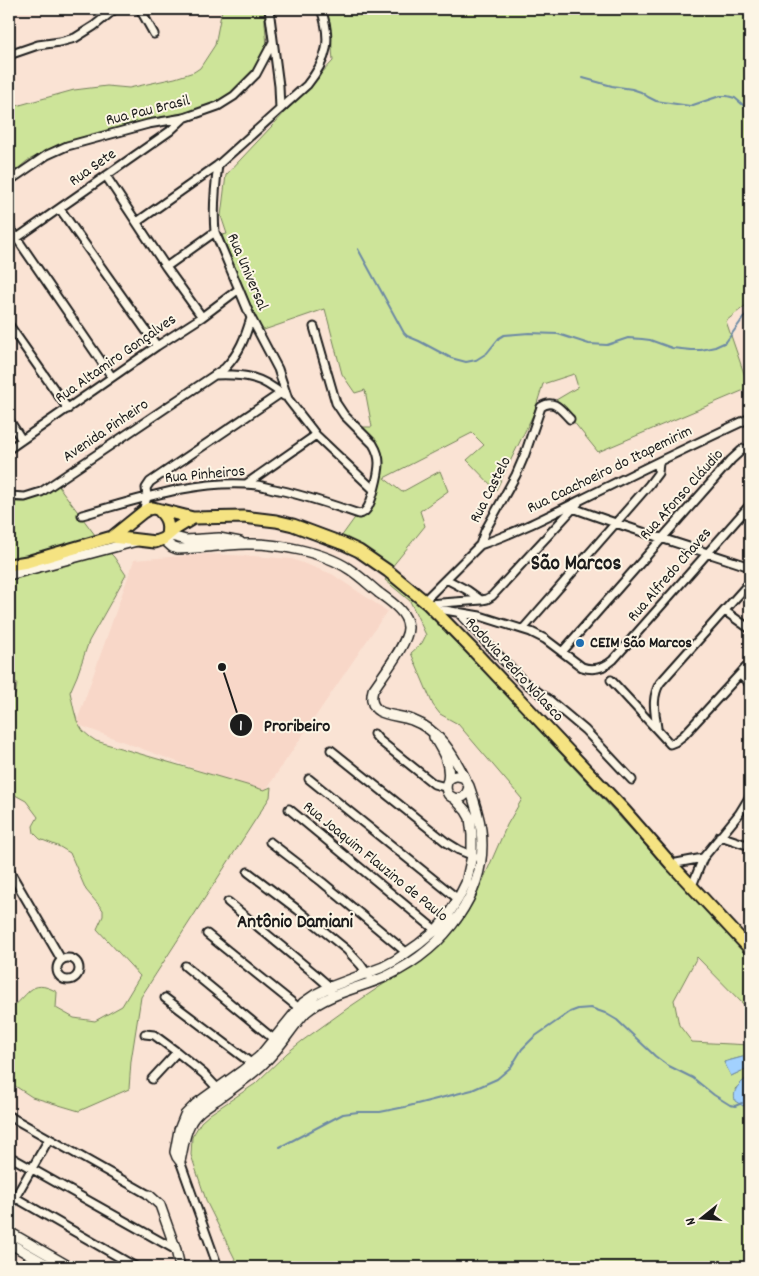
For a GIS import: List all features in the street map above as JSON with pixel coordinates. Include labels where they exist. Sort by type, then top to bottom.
[{"type":"highway","name":"Rodovia Pedro Nolasco","points":[[138,515],[153,508],[193,518],[256,518],[293,525],[333,539],[359,551],[388,571],[428,604],[624,810],[750,949]]},
{"type":"highway","points":[[159,510],[166,517],[168,525],[165,537]]},
{"type":"highway","points":[[112,537],[138,515]]},
{"type":"highway","points":[[138,515],[132,529],[134,534],[141,540]]},
{"type":"highway","points":[[9,565],[27,562],[112,537],[155,542],[193,518]]},
{"type":"street","points":[[9,55],[38,45],[75,38],[115,9]]},
{"type":"street","points":[[140,9],[154,34]]},
{"type":"street","points":[[268,9],[279,86],[280,109]]},
{"type":"street","points":[[137,222],[218,165],[307,85],[315,75],[326,49],[327,33],[320,9]]},
{"type":"street","name":"Rua Pau Brasil","points":[[9,181],[47,155],[67,146],[148,124],[184,118],[218,106],[234,96],[256,74],[273,42]]},
{"type":"street","name":"Rua Sete","points":[[17,238],[170,131],[184,118]]},
{"type":"street","name":"Rua Universal","points":[[218,165],[214,201],[215,232],[251,318],[278,369],[288,399],[316,435],[374,490]]},
{"type":"street","points":[[106,176],[166,267],[202,317]]},
{"type":"street","points":[[60,208],[157,346]]},
{"type":"street","points":[[9,227],[112,377]]},
{"type":"street","points":[[166,267],[215,232]]},
{"type":"street","name":"Rua Altamiro Gonçalves","points":[[9,450],[112,377],[202,317],[239,289]]},
{"type":"street","name":"Avenida Pinheiro","points":[[9,496],[25,497],[41,492],[225,368],[234,358],[245,339],[251,318]]},
{"type":"street","points":[[9,325],[68,409]]},
{"type":"street","points":[[314,327],[339,409],[375,448],[379,462],[374,490]]},
{"type":"street","points":[[215,375],[234,374],[254,378],[264,382],[288,399]]},
{"type":"street","points":[[138,515],[147,497],[148,485],[156,477],[281,393]]},
{"type":"street","name":"Rua Castelo","points":[[428,604],[446,578],[480,545],[485,531],[519,469],[541,407],[552,403],[570,419]]},
{"type":"street","name":"Rua Caachoeiro do Itapemirim","points":[[480,545],[580,501],[750,418]]},
{"type":"street","points":[[9,420],[22,440]]},
{"type":"street","points":[[246,484],[316,435]]},
{"type":"street","name":"Rua Afonso Cláudio","points":[[562,652],[739,451],[748,449]]},
{"type":"street","points":[[523,629],[654,478],[658,472],[659,462]]},
{"type":"street","name":"Rua Pinheiros","points":[[82,515],[160,493],[206,486],[246,484],[294,493],[359,514],[368,508],[374,490]]},
{"type":"street","points":[[159,510],[156,502],[160,493]]},
{"type":"street","points":[[428,604],[487,599],[497,591],[580,501]]},
{"type":"street","name":"Rua Alfredo Chaves","points":[[562,652],[582,667],[588,669],[607,666],[750,505]]},
{"type":"street","points":[[573,508],[615,524],[708,552],[750,567]]},
{"type":"street","points":[[165,537],[172,546],[178,549],[266,544],[311,553],[335,561],[349,569],[400,610],[408,629],[402,646],[373,690],[372,702],[379,711],[411,719],[428,729],[446,745],[467,782],[474,800],[481,830],[476,883],[454,923],[383,967],[332,991],[307,1000],[299,1008],[268,1060],[221,1091],[196,1104],[185,1115],[179,1130],[175,1152],[180,1161],[218,1267]]},
{"type":"street","points":[[9,575],[141,540]]},
{"type":"street","points":[[446,578],[480,600]]},
{"type":"street","points":[[657,729],[654,700],[656,689],[665,676],[750,582]]},
{"type":"street","points":[[428,604],[480,616],[523,629],[545,639],[562,652]]},
{"type":"street","points":[[725,611],[750,629]]},
{"type":"street","points":[[458,612],[524,682],[585,730],[632,780]]},
{"type":"street","points":[[611,680],[670,744],[684,735],[750,663]]},
{"type":"street","points":[[740,675],[750,684]]},
{"type":"street","points":[[221,1091],[277,1042],[306,1012],[332,991],[373,982],[392,974],[435,945],[477,858],[470,818],[466,811],[448,794],[448,763],[428,729]]},
{"type":"street","points":[[374,734],[434,784],[447,783],[452,777],[460,776],[467,782],[468,790],[464,796],[458,799],[454,798]]},
{"type":"street","points":[[331,750],[452,847],[477,858]]},
{"type":"street","points":[[309,779],[458,900]]},
{"type":"street","points":[[692,886],[703,858],[739,814],[750,796]]},
{"type":"street","name":"Rua Joaquim Flauzino de Paulo","points":[[289,809],[440,933]]},
{"type":"street","points":[[720,836],[750,846]]},
{"type":"street","points":[[270,842],[322,882],[407,953]]},
{"type":"street","points":[[671,864],[703,858]]},
{"type":"street","points":[[9,870],[61,959]]},
{"type":"street","points":[[248,872],[347,950],[358,960],[373,982]]},
{"type":"street","points":[[228,902],[332,991]]},
{"type":"street","points":[[207,934],[299,1008]]},
{"type":"street","points":[[185,966],[277,1042]]},
{"type":"street","points":[[165,998],[251,1063]]},
{"type":"street","points":[[145,1034],[154,1035],[177,1052],[221,1091]]},
{"type":"street","points":[[152,1079],[177,1052]]},
{"type":"street","points":[[9,1116],[149,1195],[160,1205],[180,1267]]},
{"type":"street","points":[[9,1208],[12,1196],[32,1170],[49,1139]]},
{"type":"street","points":[[9,1156],[176,1250]]},
{"type":"street","points":[[12,1196],[136,1267]]},
{"type":"street","points":[[9,1232],[70,1267]]},
{"type":"street","points":[[9,1243],[51,1267]]},
{"type":"shaded area","points":[[206,554],[292,559],[332,574],[387,611],[263,794],[76,724],[134,560]]},
{"type":"green space","points":[[222,9],[265,9],[267,46],[254,70],[240,86],[225,97],[196,110],[149,120],[59,144],[27,161],[9,176],[9,108],[74,90],[107,86],[129,88],[194,72],[200,68],[215,45]]},
{"type":"green space","points":[[326,9],[750,9],[750,302],[726,321],[749,388],[598,452],[556,400],[578,387],[574,374],[543,384],[534,413],[496,490],[467,460],[484,445],[472,433],[384,478],[402,492],[440,471],[448,491],[420,511],[425,526],[391,568],[357,545],[341,537],[367,501],[380,464],[375,444],[353,427],[372,427],[365,390],[355,393],[342,374],[325,309],[261,331],[222,235],[227,234],[221,216],[226,175],[333,61],[330,22]]},
{"type":"green space","points":[[57,484],[95,535],[9,561],[9,501],[29,501]]},
{"type":"green space","points":[[108,551],[126,575],[89,641],[70,692],[77,721],[83,731],[96,741],[264,790],[271,787],[270,797],[141,997],[131,1061],[129,1089],[79,1111],[32,1097],[9,1082],[9,1009],[30,990],[40,986],[57,992],[56,1008],[74,1018],[95,1021],[122,1006],[140,976],[97,929],[103,916],[103,910],[86,890],[70,853],[40,839],[34,833],[33,826],[38,817],[26,801],[15,795],[9,788],[9,702],[16,692],[17,683],[9,682],[9,573]]},
{"type":"green space","points":[[388,576],[463,647],[750,958],[750,1011],[697,957],[674,1000],[679,1025],[692,1042],[750,1045],[750,1055],[724,1062],[731,1076],[750,1067],[750,1075],[735,1089],[743,1106],[750,1100],[750,1267],[239,1267],[207,1203],[191,1155],[192,1137],[201,1122],[255,1084],[302,1041],[424,957],[460,924],[474,901],[507,825],[522,799],[458,724],[440,714],[433,705],[411,653],[422,643],[426,635],[410,601],[385,580]]},
{"type":"water","points":[[750,1055],[750,1067],[731,1076],[724,1062]]},
{"type":"water","points":[[750,1075],[750,1100],[743,1106],[735,1101],[734,1096],[738,1086]]},
{"type":"waterway","points":[[583,78],[632,89],[656,101],[690,106],[720,96],[727,96],[735,98],[750,111]]},
{"type":"waterway","points":[[358,249],[404,333],[451,358],[466,362],[476,360],[487,353],[499,338],[504,335],[529,333],[558,334],[589,344],[607,345],[628,338],[642,339],[672,348],[701,350],[726,342],[750,310]]},
{"type":"waterway","points":[[280,1147],[343,1114],[380,1112],[405,1107],[472,1090],[497,1079],[511,1067],[522,1049],[534,1037],[570,1012],[578,1009],[591,1008],[605,1013],[617,1020],[667,1065],[693,1078],[730,1105],[735,1106],[742,1103]]},
{"type":"place","name":"CEIM São Marcos","points":[[580,643]]},
{"type":"place","name":"Proribeiro","points":[[222,667]]},
{"type":"district","name":"São Marcos","points":[[576,565]]},
{"type":"district","name":"Antônio Damiani","points":[[295,923]]}]
